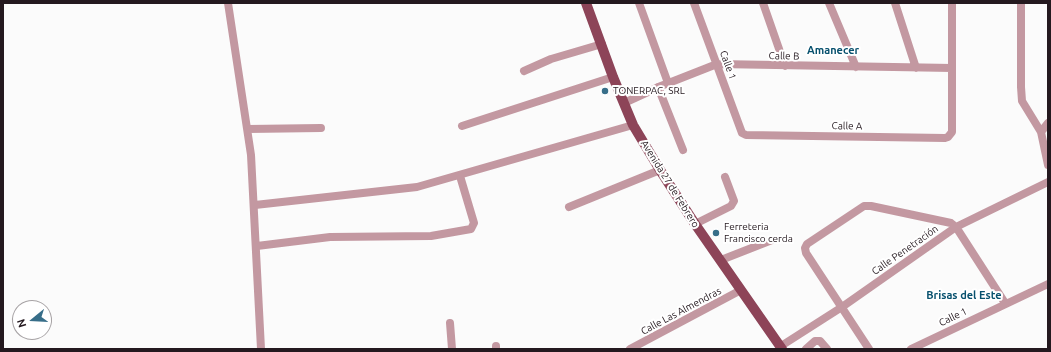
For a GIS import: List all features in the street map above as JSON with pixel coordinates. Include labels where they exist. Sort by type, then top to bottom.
[{"type":"main road","name":"Avenida 27 de Febrero","points":[[586,3],[613,77],[633,124],[660,170],[695,224],[781,348]]},
{"type":"street","points":[[228,3],[248,129],[255,205],[261,349]]},
{"type":"street","points":[[639,3],[668,83]]},
{"type":"street","name":"Calle 1","points":[[694,3],[742,133]]},
{"type":"street","points":[[763,3],[785,66]]},
{"type":"street","points":[[830,3],[856,67]]},
{"type":"street","points":[[895,3],[916,68]]},
{"type":"street","points":[[952,3],[952,68]]},
{"type":"street","points":[[1021,3],[1022,101],[1041,132],[1048,165]]},
{"type":"street","points":[[524,71],[551,59],[602,44]]},
{"type":"street","name":"Calle B","points":[[624,103],[658,87],[717,64],[952,68]]},
{"type":"street","name":"Calle A","points":[[742,133],[746,135],[945,138],[951,135],[953,128],[952,68]]},
{"type":"street","points":[[462,126],[613,77]]},
{"type":"street","points":[[658,87],[683,150]]},
{"type":"street","points":[[1041,132],[1048,123]]},
{"type":"street","points":[[255,205],[402,190],[460,176],[633,124]]},
{"type":"street","points":[[248,129],[321,128]]},
{"type":"street","points":[[570,207],[660,170]]},
{"type":"street","points":[[257,246],[330,237],[431,236],[471,229],[474,222],[460,176]]},
{"type":"street","points":[[695,224],[731,206],[734,201],[726,177]]},
{"type":"street","name":"Calle Penetración","points":[[781,348],[956,227],[1048,182]]},
{"type":"street","points":[[869,349],[804,248],[807,244],[864,206],[871,206],[943,220],[951,223],[956,227],[1005,303]]},
{"type":"street","points":[[721,260],[772,240]]},
{"type":"street","name":"Calle 1","points":[[911,349],[1005,303],[1048,284]]},
{"type":"street","name":"Calle Las Almendras","points":[[630,349],[741,290]]},
{"type":"street","points":[[450,323],[452,349]]},
{"type":"street","points":[[806,349],[815,341],[820,341],[827,349]]},
{"type":"place","name":"TONERPAC, SRL","points":[[605,91]]},
{"type":"place","name":"Ferreteria Francisco cerda","points":[[716,233]]},
{"type":"district","name":"Amanecer","points":[[833,50]]},
{"type":"district","name":"Brisas del Este","points":[[964,295]]}]
